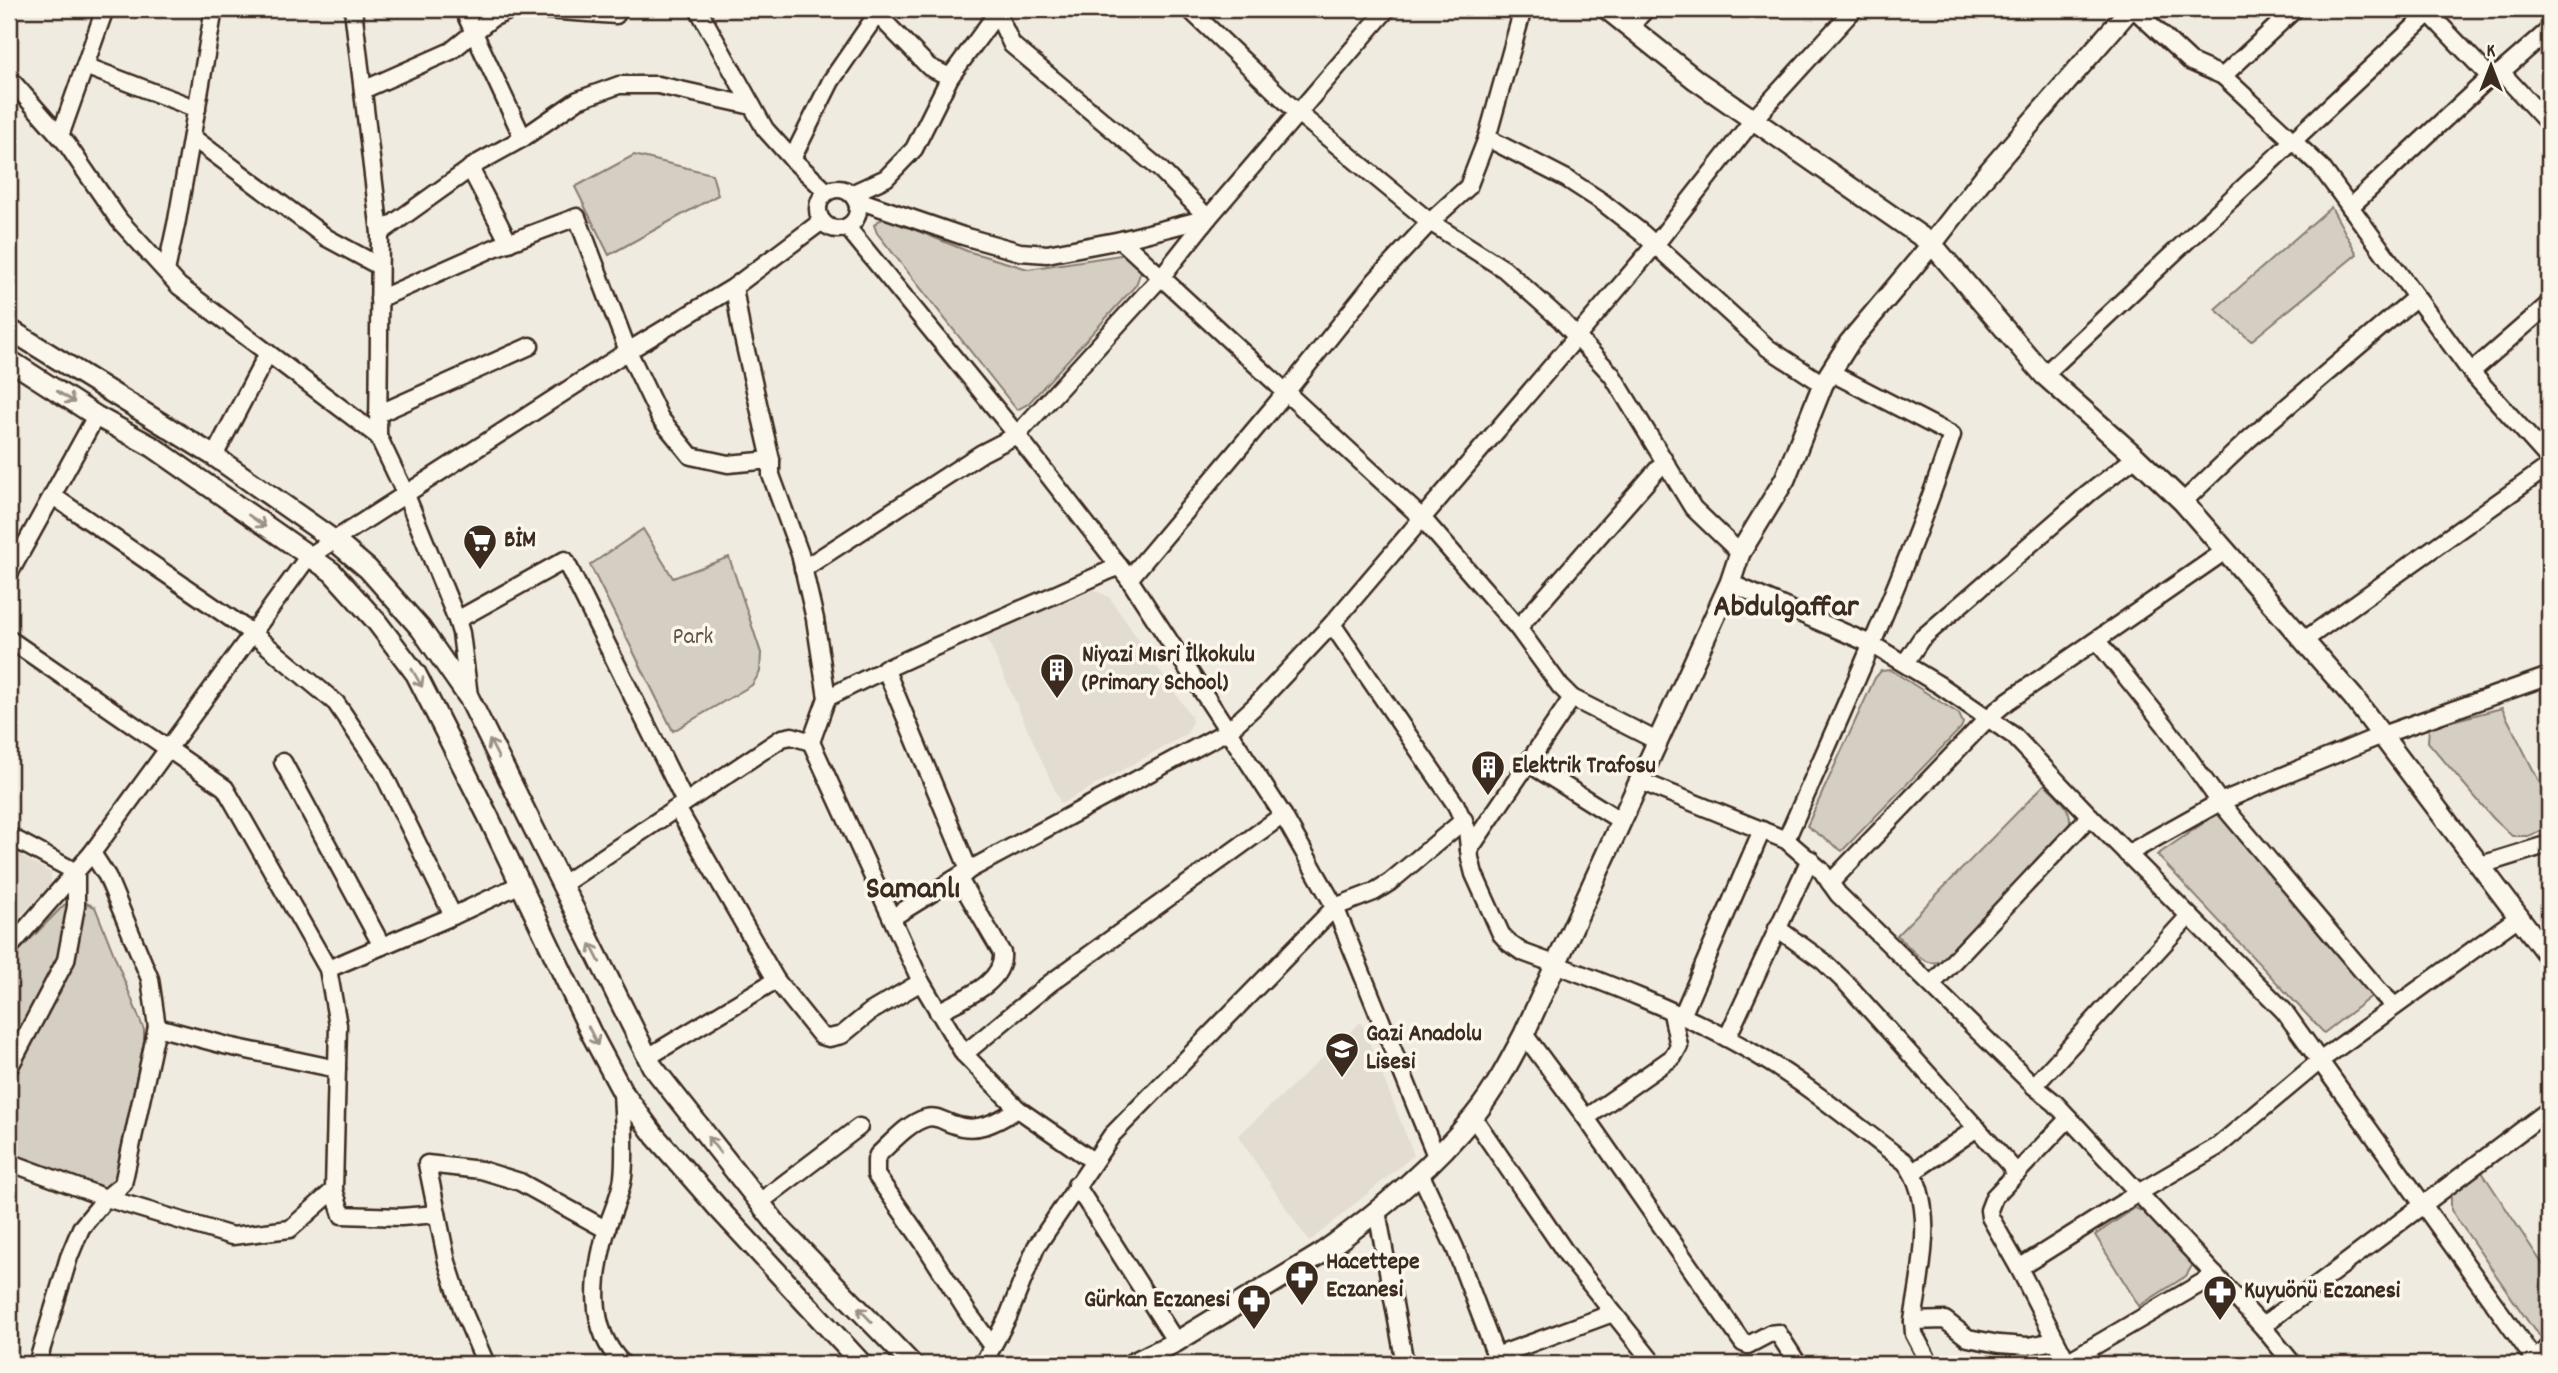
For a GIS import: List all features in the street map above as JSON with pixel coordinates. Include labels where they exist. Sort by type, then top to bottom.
[{"type":"main road","points":[[1607,9],[1696,80],[1932,244],[2044,375],[2183,502],[2353,697],[2549,957]]},
{"type":"main road","points":[[1131,1364],[1176,1342],[1319,1255],[1377,1211],[1420,1173],[1473,1117],[1501,1076],[1524,1034],[1730,583],[1740,553],[1785,479],[1826,378],[1849,342],[1932,244],[1984,177],[2132,9]]},
{"type":"main road","points":[[9,329],[214,456],[335,541],[368,569],[421,629],[469,698],[652,1066],[779,1227],[912,1364]]},
{"type":"main road","points":[[9,360],[96,416],[153,447],[332,572],[376,621],[416,674],[521,884],[591,1033],[622,1091],[655,1136],[718,1209],[862,1364]]},
{"type":"street","points":[[60,136],[105,9]]},
{"type":"street","points":[[166,271],[214,9]]},
{"type":"street","points":[[353,9],[380,233],[378,436],[406,495],[457,620],[469,698]]},
{"type":"street","points":[[463,9],[523,138]]},
{"type":"street","points":[[363,90],[452,51],[492,18],[513,9]]},
{"type":"street","points":[[532,9],[616,15],[614,9]]},
{"type":"street","points":[[698,9],[765,129],[827,192]]},
{"type":"street","points":[[1189,9],[1298,113],[1430,222],[1504,269],[1576,336],[1612,375],[1693,508],[1740,553]]},
{"type":"street","points":[[803,569],[982,453],[1017,435],[1163,276],[1208,218],[1387,9]]},
{"type":"street","points":[[1129,579],[1287,391],[1375,281],[1430,222],[1468,187],[1487,138],[1522,9]]},
{"type":"street","points":[[1630,27],[1646,9]]},
{"type":"street","points":[[893,917],[964,875],[1229,730],[1255,706],[1332,624],[1423,519],[1655,245],[1753,120],[1854,9]]},
{"type":"street","points":[[2132,9],[2191,62],[2223,76],[2321,167],[2471,372],[2549,459]]},
{"type":"street","points":[[2223,76],[2295,9]]},
{"type":"street","points":[[792,159],[831,81],[876,11],[929,67],[950,77]]},
{"type":"street","points":[[999,11],[1012,45],[1160,170],[1208,218]]},
{"type":"street","points":[[853,197],[886,178],[914,149],[950,77],[999,11]]},
{"type":"street","points":[[2044,375],[2294,141],[2427,11],[2549,124]]},
{"type":"street","points":[[2350,207],[2496,74],[2549,30]]},
{"type":"street","points":[[85,66],[197,108]]},
{"type":"street","points":[[9,78],[60,136],[120,220],[178,286],[378,436]]},
{"type":"street","points":[[380,233],[470,168],[523,138],[578,100],[619,85],[659,85],[752,106]]},
{"type":"street","points":[[192,137],[327,238],[379,266]]},
{"type":"street","points":[[1487,138],[1567,179],[1601,201],[1655,245],[1768,348],[1826,378],[1952,435],[1873,645],[1786,840]]},
{"type":"street","points":[[470,168],[509,243]]},
{"type":"street","points":[[853,197],[858,212],[852,223],[834,229],[822,222],[817,209],[822,196],[840,189],[853,197],[963,236],[1020,252],[1047,254],[1121,240],[1208,218]]},
{"type":"street","points":[[379,299],[577,217],[628,351],[660,418],[691,456],[728,464],[771,460]]},
{"type":"street","points":[[9,948],[93,853],[308,557],[628,351],[734,287],[822,222]]},
{"type":"street","points":[[846,227],[1017,435],[1129,579],[1283,815],[1335,907],[1436,1156]]},
{"type":"street","points":[[1121,240],[1423,519],[1518,628],[1560,686],[1572,698],[1657,741]]},
{"type":"street","points":[[734,287],[771,460],[771,475],[800,554],[815,619],[827,698],[811,742],[921,982],[964,1054],[1018,1109],[1093,1161]]},
{"type":"street","points":[[2183,502],[2259,431],[2415,298]]},
{"type":"street","points":[[2471,372],[2549,304]]},
{"type":"street","points":[[378,414],[530,346]]},
{"type":"street","points":[[214,456],[268,353]]},
{"type":"street","points":[[9,574],[96,416]]},
{"type":"street","points":[[1905,663],[1921,639],[2088,494],[2136,457]]},
{"type":"street","points":[[1518,628],[1664,462]]},
{"type":"street","points":[[2303,641],[2549,466]]},
{"type":"street","points":[[53,496],[252,633],[336,703],[382,771],[453,916]]},
{"type":"street","points":[[1830,883],[1989,717],[2026,688],[2225,551]]},
{"type":"street","points":[[457,620],[565,560],[681,805],[776,980],[813,1028],[821,1036],[829,1038],[842,1035],[870,1012],[921,982]]},
{"type":"street","points":[[827,698],[885,668],[1119,566]]},
{"type":"street","points":[[1730,583],[1873,645],[1989,717],[2014,736],[2284,1011],[2539,1358]]},
{"type":"street","points":[[1332,624],[1464,820],[1474,874],[1501,934],[1509,943],[1522,952],[1677,1014],[1727,1038],[1786,1073],[1835,1108],[1913,1171],[1924,1236],[1913,1321],[1914,1334],[1930,1364]]},
{"type":"street","points":[[9,639],[225,788],[328,970],[338,1026],[334,1190],[342,1215],[401,1217],[437,1214]]},
{"type":"street","points":[[2097,641],[2165,725],[2220,802],[2380,992],[2395,1006]]},
{"type":"street","points":[[885,668],[964,875],[1002,953],[1001,969],[992,980],[938,1012]]},
{"type":"street","points":[[2127,854],[2220,802],[2382,735],[2549,676]]},
{"type":"street","points":[[1469,850],[1572,698]]},
{"type":"street","points":[[563,884],[782,737],[792,736],[811,742]]},
{"type":"street","points":[[283,762],[382,946]]},
{"type":"street","points":[[1528,763],[1621,821]]},
{"type":"street","points":[[1640,781],[1786,840],[1810,859],[1838,894],[2069,1118],[2262,1326],[2293,1364]]},
{"type":"street","points":[[964,1054],[1049,984],[1283,815]]},
{"type":"street","points":[[1932,984],[2090,816]]},
{"type":"street","points":[[983,1364],[1008,1317],[1036,1247],[1076,1185],[1127,1118],[1335,907],[1374,892],[1464,820]]},
{"type":"street","points":[[1586,1118],[1673,1057],[1679,1046],[1677,1014],[1762,830]]},
{"type":"street","points":[[9,836],[76,872]]},
{"type":"street","points":[[2481,865],[2549,844]]},
{"type":"street","points":[[37,1364],[61,1281],[81,1228],[123,1184],[157,1027],[150,979],[107,876],[93,853]]},
{"type":"street","points":[[1727,1038],[1810,859]]},
{"type":"street","points":[[9,1068],[66,960],[76,906],[76,872]]},
{"type":"street","points":[[328,970],[521,884]]},
{"type":"street","points":[[2034,1086],[2189,916]]},
{"type":"street","points":[[2019,1268],[2217,1147],[2321,1060],[2520,916]]},
{"type":"street","points":[[1777,928],[1823,961],[1841,978],[2017,1173]]},
{"type":"street","points":[[648,1057],[776,980]]},
{"type":"street","points":[[157,1027],[228,1046],[337,1069]]},
{"type":"street","points":[[1524,1034],[1743,1343],[1748,1345],[1769,1334],[1778,1333],[1798,1364]]},
{"type":"street","points":[[622,1091],[623,1179],[607,1230],[597,1275],[596,1309],[600,1329],[614,1355],[623,1364]]},
{"type":"street","points":[[992,1346],[876,1175],[876,1160],[878,1154],[912,1124],[927,1118],[937,1117],[970,1128],[993,1125],[1018,1109]]},
{"type":"street","points":[[2262,1326],[2549,1110]]},
{"type":"street","points":[[1473,1117],[1538,1213],[1654,1364]]},
{"type":"street","points":[[2069,1118],[1994,1197],[1989,1210],[1990,1217],[2068,1363],[2215,1275]]},
{"type":"street","points":[[760,1202],[859,1127]]},
{"type":"street","points":[[1913,1171],[1977,1128]]},
{"type":"street","points":[[9,1162],[106,1199],[232,1236],[290,1229],[334,1190]]},
{"type":"street","points":[[486,1364],[463,1311],[447,1262],[427,1164],[481,1170],[520,1182],[607,1230]]},
{"type":"street","points":[[1420,1173],[1455,1248],[1497,1360],[1613,1313]]},
{"type":"street","points":[[1076,1185],[1176,1342]]},
{"type":"street","points":[[1377,1211],[1405,1364]]},
{"type":"street","points":[[1913,1321],[1945,1320],[1968,1338],[1999,1344],[2028,1346],[2055,1341]]},
{"type":"shaded area","points":[[1094,590],[1109,597],[1191,716],[1192,722],[1187,734],[1061,804],[986,636]]},
{"type":"shaded area","points":[[9,849],[51,873],[51,884],[9,928]]},
{"type":"shaded area","name":"Gazi Anadolu Lisesi","points":[[1361,1022],[1414,1155],[1309,1242],[1238,1136]]},
{"type":"green space","points":[[634,155],[712,174],[718,195],[609,255],[575,187]]},
{"type":"green space","points":[[2331,207],[2357,254],[2251,341],[2215,309]]},
{"type":"green space","points":[[886,218],[967,251],[1028,269],[1127,254],[1135,258],[1141,271],[1136,285],[1028,404],[1017,410],[877,233],[874,225]]},
{"type":"green space","name":"Park","points":[[643,529],[673,578],[729,557],[761,653],[760,672],[752,685],[673,731],[590,565]]},
{"type":"green space","points":[[1891,670],[1959,714],[1963,723],[1842,851],[1807,826],[1875,678],[1881,671]]},
{"type":"green space","points":[[2502,708],[2549,801],[2549,828],[2528,836],[2512,836],[2493,818],[2428,742],[2429,727]]},
{"type":"green space","points":[[2045,784],[2067,809],[2069,828],[1942,961],[1929,962],[1917,955],[1897,935]]},
{"type":"green space","points":[[2221,811],[2373,995],[2324,1033],[2157,855]]},
{"type":"green space","points":[[84,902],[95,907],[144,1030],[144,1042],[116,1176],[107,1188],[85,1185],[9,1155],[9,961],[64,905]]},
{"type":"green space","points":[[2482,1172],[2549,1274],[2549,1335],[2546,1339],[2534,1330],[2451,1210],[2451,1195]]},
{"type":"green space","points":[[2135,1208],[2144,1212],[2193,1264],[2186,1276],[2139,1306],[2095,1235]]},
{"type":"place","name":"BİM","points":[[480,571]]},
{"type":"place","name":"Niyazi Mısri İlkokulu (Primary School)","points":[[1057,700]]},
{"type":"place","name":"Elektrik Trafosu","points":[[1488,797]]},
{"type":"place","name":"Gazi Anadolu Lisesi","points":[[1342,1079]]},
{"type":"place","name":"Hacettepe Eczanesi","points":[[1302,1307]]},
{"type":"place","name":"Kuyuönü Eczanesi","points":[[2220,1322]]},
{"type":"place","name":"Gürkan Eczanesi","points":[[1254,1331]]},
{"type":"district","name":"Abdulgaffar","points":[[1786,609]]},
{"type":"district","name":"Samanlı","points":[[913,891]]}]
